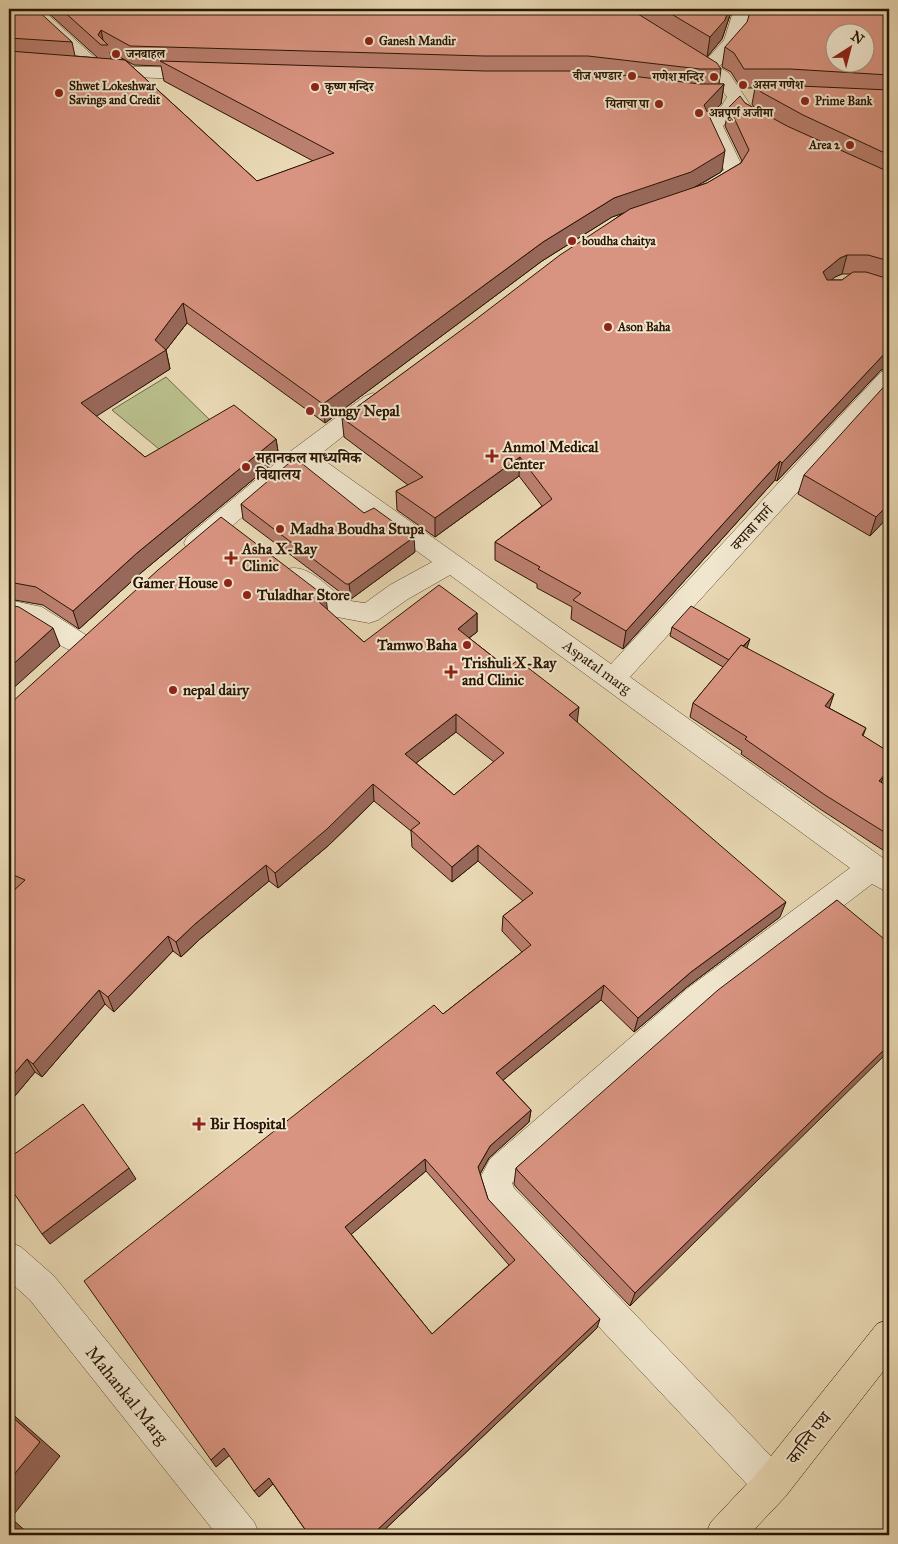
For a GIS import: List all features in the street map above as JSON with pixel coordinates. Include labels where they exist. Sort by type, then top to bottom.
[{"type":"main road","name":"कान्ति पथ","points":[[724,1535],[772,1484],[889,1336]]},
{"type":"street","points":[[32,9],[99,71]]},
{"type":"street","points":[[709,68],[733,41],[743,9]]},
{"type":"street","points":[[671,45],[722,77],[749,117],[763,126]]},
{"type":"street","points":[[72,69],[217,74]]},
{"type":"street","points":[[688,200],[732,175],[734,170],[713,125],[726,113],[735,97]]},
{"type":"street","name":"क्याबा मार्ग","points":[[613,679],[889,377]]},
{"type":"street","points":[[181,556],[232,526],[292,462],[390,388]]},
{"type":"street","name":"Aspatal marg","points":[[302,456],[881,874]]},
{"type":"street","points":[[276,560],[341,609],[370,613],[399,592],[450,563]]},
{"type":"street","points":[[9,610],[33,614],[80,644]]},
{"type":"street","points":[[772,1484],[500,1198],[495,1180],[502,1170],[699,998],[881,874]]},
{"type":"street","name":"Mahankal Marg","points":[[9,1259],[42,1288],[241,1535]]},
{"type":"green space","points":[[166,377],[214,424],[165,454],[112,410]]},
{"type":"building","points":[[9,9],[36,9],[72,42],[9,38]]},
{"type":"building","points":[[61,9],[630,9],[717,63],[721,69],[700,69],[588,56],[484,56],[130,46],[101,30],[98,35],[108,45],[101,45]]},
{"type":"building","points":[[663,9],[729,9],[725,20],[710,37]]},
{"type":"building","points":[[751,9],[889,9],[889,75],[840,72],[876,72],[876,22],[826,22],[826,71],[744,69],[734,53],[725,47],[747,22]]},
{"type":"building","points":[[9,51],[125,60],[257,181],[334,153],[160,61],[484,71],[588,71],[700,84],[724,84],[704,105],[725,150],[691,172],[614,198],[543,242],[323,404],[183,303],[155,340],[166,350],[81,403],[145,457],[234,405],[276,439],[137,553],[73,611],[36,587],[9,582]]},
{"type":"building","points":[[755,84],[889,90],[889,155],[803,115],[761,92]]},
{"type":"building","points":[[740,96],[745,103],[787,126],[889,172],[889,261],[868,255],[847,255],[840,258],[823,272],[827,280],[842,280],[853,272],[866,272],[889,279],[889,350],[782,463],[780,461],[626,631],[573,600],[581,593],[495,542],[552,499],[520,457],[435,518],[396,491],[423,477],[342,418],[560,255],[630,209],[707,183],[741,163],[749,150],[729,107]]},
{"type":"building","points":[[889,381],[889,504],[876,517],[804,475]]},
{"type":"building","points":[[295,458],[364,513],[374,508],[414,537],[349,584],[346,584],[241,504]]},
{"type":"building","points":[[221,517],[326,597],[319,602],[364,642],[439,585],[477,613],[458,629],[507,668],[518,660],[579,707],[569,715],[786,902],[691,972],[638,1018],[604,985],[496,1073],[531,1110],[490,1146],[478,1167],[488,1199],[600,1319],[372,1535],[309,1535],[269,1478],[254,1491],[224,1448],[211,1460],[84,1281],[434,1005],[443,1014],[531,945],[503,916],[533,893],[478,845],[452,867],[411,830],[420,823],[373,784],[327,829],[275,873],[266,865],[176,942],[168,936],[108,997],[99,990],[33,1064],[27,1059],[9,1080],[9,895],[25,880],[9,873],[9,703],[158,570]],"holes":[[[456,714],[504,753],[454,795],[405,754]],[[425,1159],[515,1260],[432,1334],[345,1227]]]},
{"type":"building","points":[[9,605],[19,607],[53,628],[9,668]]},
{"type":"building","points":[[691,606],[750,639],[743,646],[741,645],[729,660],[672,627]]},
{"type":"building","points":[[741,645],[834,694],[825,706],[866,728],[862,735],[889,752],[889,765],[883,772],[886,773],[879,781],[889,787],[889,835],[825,795],[745,739],[747,737],[693,703]]},
{"type":"building","points":[[837,900],[889,943],[889,1045],[635,1293],[516,1168],[718,990]]},
{"type":"building","points":[[83,1104],[129,1168],[42,1234],[9,1186],[9,1158]]},
{"type":"building","points":[[9,1414],[40,1442],[9,1481]]},
{"type":"building","points":[[9,1525],[20,1535],[9,1535]]},
{"type":"place","name":"Ganesh Mandir","points":[[369,41]]},
{"type":"place","name":"जनबाहल","points":[[116,54]]},
{"type":"place","name":"वीज भण्डार","points":[[632,76]]},
{"type":"place","name":"गणेश मन्दिर","points":[[714,77]]},
{"type":"place","name":"असन गणेश","points":[[743,85]]},
{"type":"place","name":"कृष्ण मन्दिर","points":[[315,87]]},
{"type":"place","name":"Shwet Lokeshwar Savings and Credit","points":[[59,93]]},
{"type":"place","name":"Prime Bank","points":[[805,101]]},
{"type":"place","name":"यिताचा पा","points":[[659,104]]},
{"type":"place","name":"अन्नपूर्ण अजीमा","points":[[699,113]]},
{"type":"place","name":"Area 2","points":[[850,145]]},
{"type":"place","name":"boudha chaitya","points":[[572,241]]},
{"type":"place","name":"Ason Baha","points":[[608,327]]},
{"type":"place","name":"Bungy Nepal","points":[[310,411]]},
{"type":"place","name":"Anmol Medical Center","points":[[492,456]]},
{"type":"place","name":"महानकल माध्यमिक विद्यालय","points":[[246,467]]},
{"type":"place","name":"Madha Boudha Stupa","points":[[280,529]]},
{"type":"place","name":"Asha X-Ray Clinic","points":[[231,558]]},
{"type":"place","name":"Gamer House","points":[[228,583]]},
{"type":"place","name":"Tuladhar Store","points":[[247,595]]},
{"type":"place","name":"Tamwo Baha","points":[[467,645]]},
{"type":"place","name":"Trishuli X-Ray and Clinic","points":[[451,672]]},
{"type":"place","name":"nepal dairy","points":[[173,690]]},
{"type":"place","name":"Bir Hospital","points":[[199,1124]]}]
